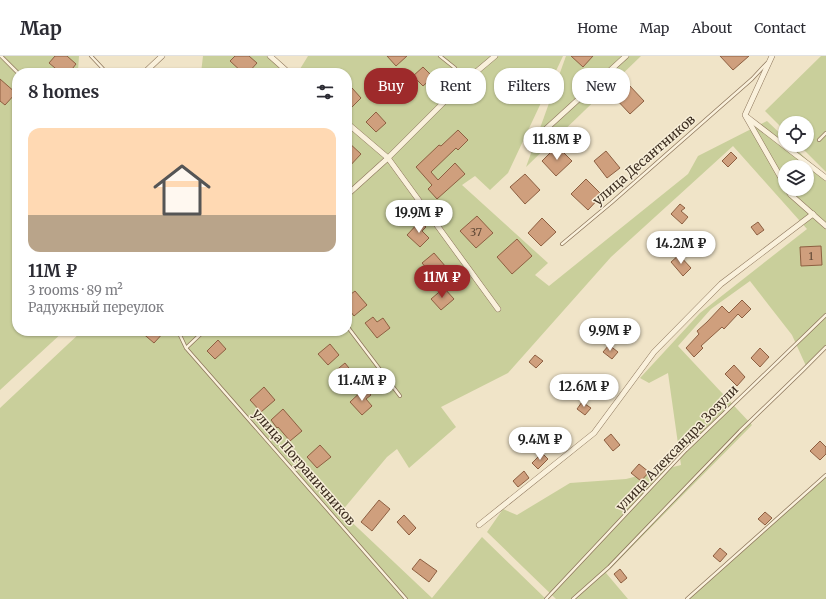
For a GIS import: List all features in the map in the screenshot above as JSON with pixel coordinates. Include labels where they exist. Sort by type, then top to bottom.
[{"type":"street","points":[[149,68],[162,56]]},
{"type":"street","points":[[270,56],[283,68]]},
{"type":"street","points":[[352,190],[388,158],[463,83],[496,56]]},
{"type":"street","points":[[536,138],[626,56]]},
{"type":"street","points":[[745,115],[772,56]]},
{"type":"street","points":[[745,115],[826,178]]},
{"type":"street","points":[[745,115],[778,173]]},
{"type":"street","points":[[352,127],[388,158],[498,310]]},
{"type":"street","points":[[792,196],[826,226]]},
{"type":"street","points":[[479,526],[594,433],[654,352],[721,284],[812,214]]},
{"type":"lane","points":[[1,56],[13,68]]},
{"type":"lane","points":[[91,56],[102,68]]},
{"type":"lane","points":[[440,56],[455,68]]},
{"type":"lane","name":"улица Десантников","points":[[562,244],[612,203],[752,79],[772,56]]},
{"type":"lane","points":[[819,140],[826,133]]},
{"type":"lane","name":"улица Александра Зозули","points":[[546,599],[686,450],[826,315]]},
{"type":"lane","points":[[352,333],[400,396]]},
{"type":"lane","name":"улица Пограничников","points":[[180,336],[186,348],[406,599]]},
{"type":"lane","points":[[186,348],[199,336]]},
{"type":"lane","points":[[573,599],[609,567],[740,431],[826,347]]},
{"type":"lane","points":[[687,599],[826,475]]},
{"type":"green space","points":[[0,56],[79,56],[78,68],[12,68],[12,336],[59,336],[0,390]]},
{"type":"green space","points":[[203,56],[267,56],[279,68],[202,68]]},
{"type":"green space","points":[[308,56],[563,56],[557,68],[494,68],[494,104],[540,104],[508,173],[490,190],[475,176],[462,185],[548,263],[535,275],[549,286],[688,174],[698,156],[767,121],[778,131],[778,152],[799,152],[807,160],[778,160],[778,196],[814,196],[814,166],[826,178],[826,348],[806,366],[792,335],[750,281],[711,309],[678,346],[752,425],[606,573],[628,599],[556,599],[487,532],[503,509],[517,515],[570,483],[626,479],[681,465],[668,373],[649,383],[640,378],[700,313],[807,229],[733,146],[611,257],[508,373],[441,407],[456,427],[409,468],[397,449],[387,457],[341,512],[432,598],[482,537],[546,599],[0,599],[0,408],[77,336],[352,336],[352,68],[301,68]]},
{"type":"green space","points":[[566,56],[641,56],[629,68],[572,68],[572,104],[591,104],[526,167],[549,104],[564,104],[564,68],[562,68]]},
{"type":"green space","points":[[821,56],[826,56],[826,172],[806,152],[814,152],[814,116],[778,116],[778,124],[765,111]]},
{"type":"green space","points":[[826,473],[826,599],[689,599]]},
{"type":"building","points":[[55,56],[67,56],[76,64],[73,68],[55,68],[49,63]]},
{"type":"building","points":[[235,56],[249,56],[257,63],[252,68],[238,68],[230,61]]},
{"type":"building","points":[[387,56],[407,56],[396,66]]},
{"type":"building","points":[[571,56],[593,56],[583,67]]},
{"type":"building","points":[[720,56],[749,56],[733,70]]},
{"type":"building","points":[[423,67],[426,70],[426,83],[423,86],[418,81],[418,72]]},
{"type":"building","points":[[0,79],[12,90],[12,97],[5,105],[0,101]]},
{"type":"building","points":[[630,86],[644,101],[630,114],[621,104],[630,104]]},
{"type":"building","points":[[352,88],[361,98],[352,107]]},
{"type":"building","points":[[376,112],[386,123],[376,132],[366,122]]},
{"type":"building","points":[[458,130],[468,140],[458,150],[456,148],[431,172],[438,180],[455,163],[465,174],[437,199],[428,189],[432,185],[416,167],[439,145],[441,146]]},
{"type":"building","points":[[352,146],[361,154],[352,164]]},
{"type":"building","points":[[557,146],[572,161],[556,176],[542,161]]},
{"type":"building","points":[[606,151],[620,168],[607,178],[594,161]]},
{"type":"building","points":[[731,152],[737,158],[728,167],[722,161]]},
{"type":"building","points":[[525,174],[540,190],[525,204],[510,187]]},
{"type":"building","points":[[586,179],[602,195],[588,210],[571,194]]},
{"type":"building","points":[[680,204],[685,208],[681,211],[688,217],[682,224],[671,214]]},
{"type":"building","points":[[477,216],[493,233],[476,248],[460,231]]},
{"type":"building","points":[[542,218],[556,232],[541,246],[528,233]]},
{"type":"building","points":[[420,221],[426,227],[422,231],[429,238],[420,247],[407,235]]},
{"type":"building","points":[[758,222],[764,230],[757,235],[751,227]]},
{"type":"building","points":[[517,239],[532,256],[512,274],[497,257]]},
{"type":"building","points":[[821,246],[822,265],[801,266],[800,247]]},
{"type":"building","points":[[434,253],[446,267],[434,277],[422,263]]},
{"type":"building","points":[[679,255],[691,268],[683,276],[671,262]]},
{"type":"building","points":[[444,288],[454,299],[441,310],[431,299]]},
{"type":"building","points":[[355,291],[367,305],[354,316],[352,313],[352,293]]},
{"type":"building","points":[[742,300],[751,309],[742,318],[738,314],[724,329],[722,327],[701,346],[703,348],[694,357],[686,348],[699,334],[697,331],[722,306],[729,313]]},
{"type":"building","points":[[373,317],[377,322],[383,318],[390,328],[377,338],[365,323]]},
{"type":"building","points":[[146,336],[160,336],[154,343]]},
{"type":"building","points":[[218,340],[226,349],[215,359],[207,351]]},
{"type":"building","points":[[330,344],[339,355],[328,365],[318,354]]},
{"type":"building","points":[[609,345],[618,352],[612,359],[603,352]]},
{"type":"building","points":[[760,348],[769,357],[760,367],[751,358]]},
{"type":"building","points":[[535,355],[543,361],[536,368],[529,362]]},
{"type":"building","points":[[345,363],[356,377],[345,386],[334,372]]},
{"type":"building","points":[[734,365],[745,377],[737,386],[725,374]]},
{"type":"building","points":[[264,387],[275,400],[261,412],[250,400]]},
{"type":"building","points":[[365,388],[371,395],[366,399],[372,406],[362,415],[350,402]]},
{"type":"building","points":[[582,402],[591,408],[585,415],[577,409]]},
{"type":"building","points":[[283,409],[302,431],[290,441],[271,420]]},
{"type":"building","points":[[611,434],[620,445],[613,451],[604,440]]},
{"type":"building","points":[[820,441],[826,447],[826,454],[820,460],[810,451]]},
{"type":"building","points":[[320,445],[331,457],[317,468],[307,457]]},
{"type":"building","points":[[542,453],[548,459],[538,469],[532,463]]},
{"type":"building","points":[[639,464],[649,472],[641,481],[631,473]]},
{"type":"building","points":[[524,471],[529,478],[518,487],[513,481]]},
{"type":"building","points":[[379,500],[390,509],[372,531],[361,522]]},
{"type":"building","points":[[765,512],[772,518],[765,525],[758,519]]},
{"type":"building","points":[[404,515],[416,528],[409,535],[397,522]]},
{"type":"building","points":[[720,548],[727,554],[720,562],[713,556]]},
{"type":"building","points":[[420,559],[437,571],[429,582],[412,569]]},
{"type":"building","points":[[620,569],[627,578],[621,583],[614,574]]}]
